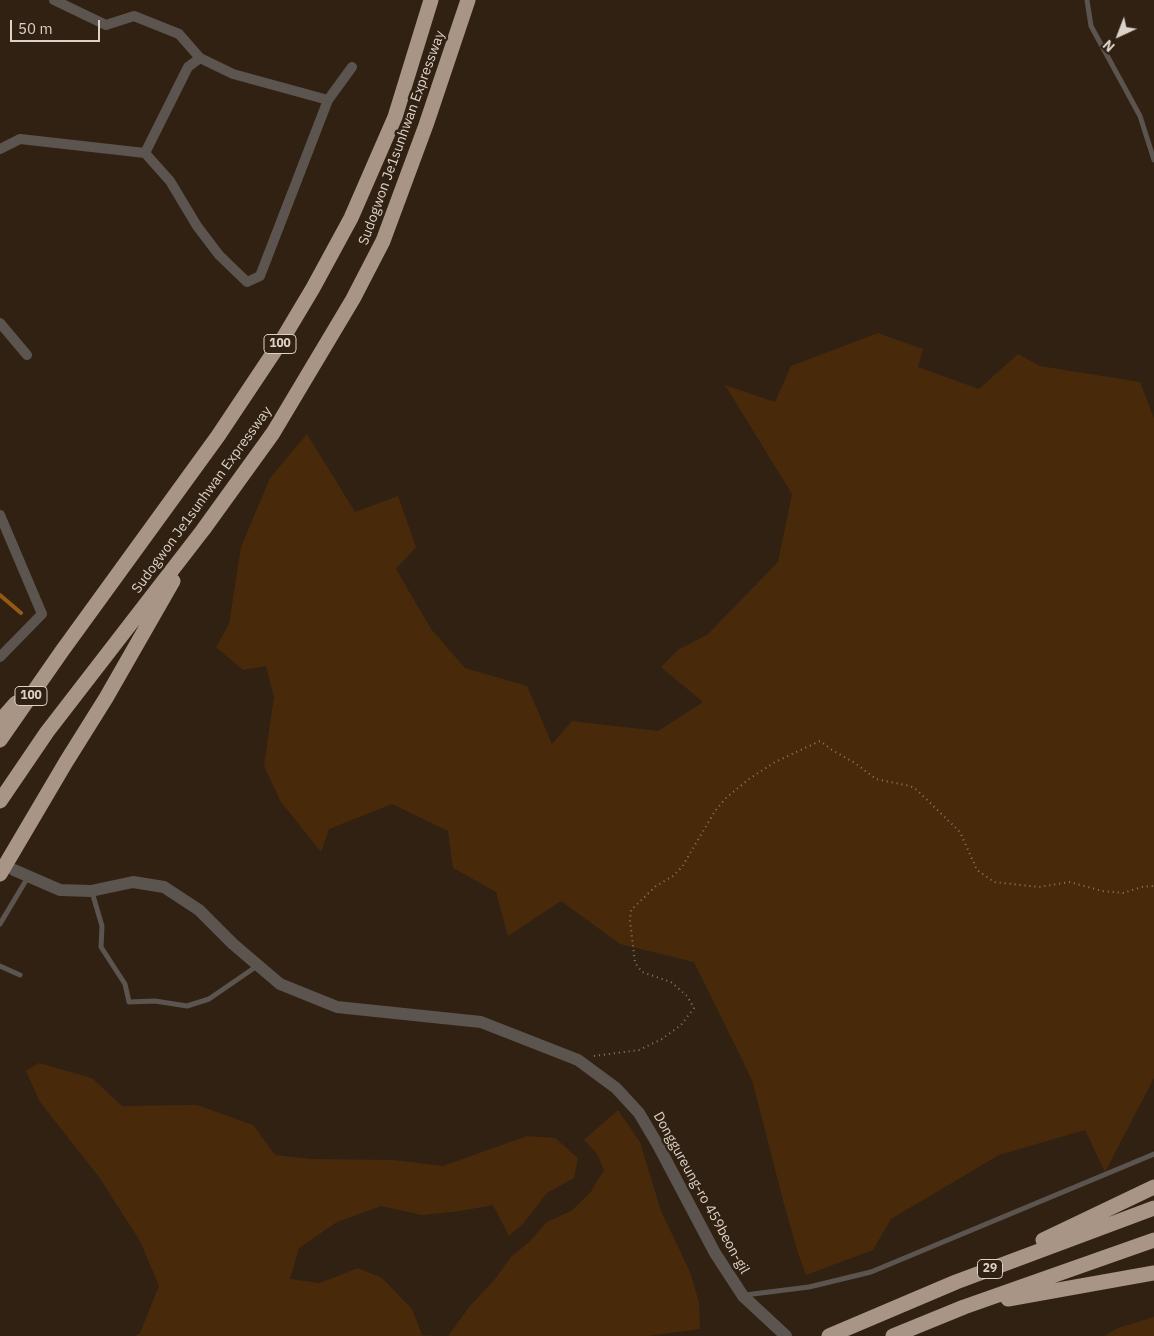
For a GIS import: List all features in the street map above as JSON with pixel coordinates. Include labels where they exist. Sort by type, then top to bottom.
[{"type":"highway","name":"Sudogwon Je1sunhwan Expressway","points":[[0,740],[218,436],[282,340],[313,288],[351,218],[394,117],[431,0]]},
{"type":"highway","name":"Sudogwon Je1sunhwan Expressway","points":[[0,801],[46,732],[203,530],[273,433],[352,298],[383,241],[426,125],[468,0]]},
{"type":"highway","points":[[7,872],[203,530]]},
{"type":"highway","points":[[0,721],[62,651]]},
{"type":"highway","points":[[956,1282],[1154,1187]]},
{"type":"highway","name":"29","points":[[828,1336],[956,1282],[1154,1208]]},
{"type":"highway","name":"29","points":[[893,1336],[964,1307],[1154,1240]]},
{"type":"highway","points":[[964,1307],[1154,1273]]},
{"type":"street","points":[[54,0],[106,25],[134,16],[179,34],[200,58],[233,74],[328,100]]},
{"type":"street","points":[[145,153],[188,67],[200,58]]},
{"type":"street","points":[[0,149],[20,140],[145,153],[170,180],[197,226],[219,255],[247,282],[260,276],[328,100],[352,67]]},
{"type":"street","points":[[0,323],[28,355]]},
{"type":"street","points":[[0,515],[42,614],[0,657]]},
{"type":"street","name":"Donggureung-ro 459beon-gil","points":[[7,872],[28,876],[60,890],[92,891],[133,882],[164,887],[199,910],[233,944],[280,984],[337,1007],[480,1022],[578,1060],[616,1088],[639,1112],[716,1253],[743,1296],[782,1333]]},
{"type":"lane","points":[[1087,0],[1091,26],[1140,116],[1154,160]]},
{"type":"lane","points":[[0,924],[28,876]]},
{"type":"lane","points":[[92,891],[102,926],[101,947],[126,984],[129,1002],[155,1001],[186,1006],[209,999],[258,965]]},
{"type":"lane","points":[[0,966],[20,976]]},
{"type":"lane","points":[[743,1296],[809,1287],[871,1272],[1154,1154]]},
{"type":"path","points":[[578,1060],[604,1054],[639,1050],[681,1025],[694,1008],[687,996],[671,982],[642,972],[635,963],[630,921],[631,910],[656,886],[673,876],[682,867],[715,811],[732,794],[749,779],[775,762],[820,741],[856,763],[876,779],[910,786],[917,790],[960,832],[977,870],[994,882],[1039,886],[1070,882],[1102,891],[1123,893],[1142,887],[1154,886]]},
{"type":"shaded area","points":[[878,333],[923,349],[918,367],[979,389],[1018,354],[1040,366],[1140,382],[1154,418],[1154,1078],[1105,1172],[1085,1130],[999,1155],[891,1219],[873,1250],[806,1275],[784,1204],[752,1080],[694,962],[620,944],[561,901],[508,936],[496,892],[453,868],[448,831],[392,804],[329,829],[321,852],[281,802],[264,766],[274,697],[266,666],[243,670],[216,647],[229,624],[241,547],[270,478],[307,434],[355,512],[398,496],[416,547],[396,569],[431,629],[465,668],[527,686],[552,744],[572,721],[658,731],[703,702],[661,667],[678,650],[708,634],[778,562],[792,494],[725,385],[775,402],[791,366]]},
{"type":"shaded area","points":[[39,1063],[92,1078],[122,1106],[197,1105],[253,1125],[275,1155],[311,1159],[393,1160],[443,1166],[527,1136],[555,1138],[578,1158],[574,1178],[547,1193],[523,1224],[509,1236],[493,1205],[422,1215],[381,1206],[337,1222],[299,1248],[290,1279],[320,1283],[358,1268],[382,1278],[412,1309],[422,1335],[435,1336],[134,1336],[140,1333],[159,1286],[140,1241],[99,1177],[40,1102],[26,1071]]},
{"type":"shaded area","points":[[618,1110],[640,1142],[661,1211],[690,1272],[699,1302],[700,1329],[647,1336],[448,1336],[470,1306],[495,1279],[511,1257],[529,1242],[547,1222],[571,1211],[590,1193],[604,1170],[597,1154],[584,1140]]},
{"type":"shaded area","points":[[1154,1317],[1154,1336],[1104,1336],[1118,1328]]},
{"type":"waterway","points":[[0,595],[21,613]]}]
